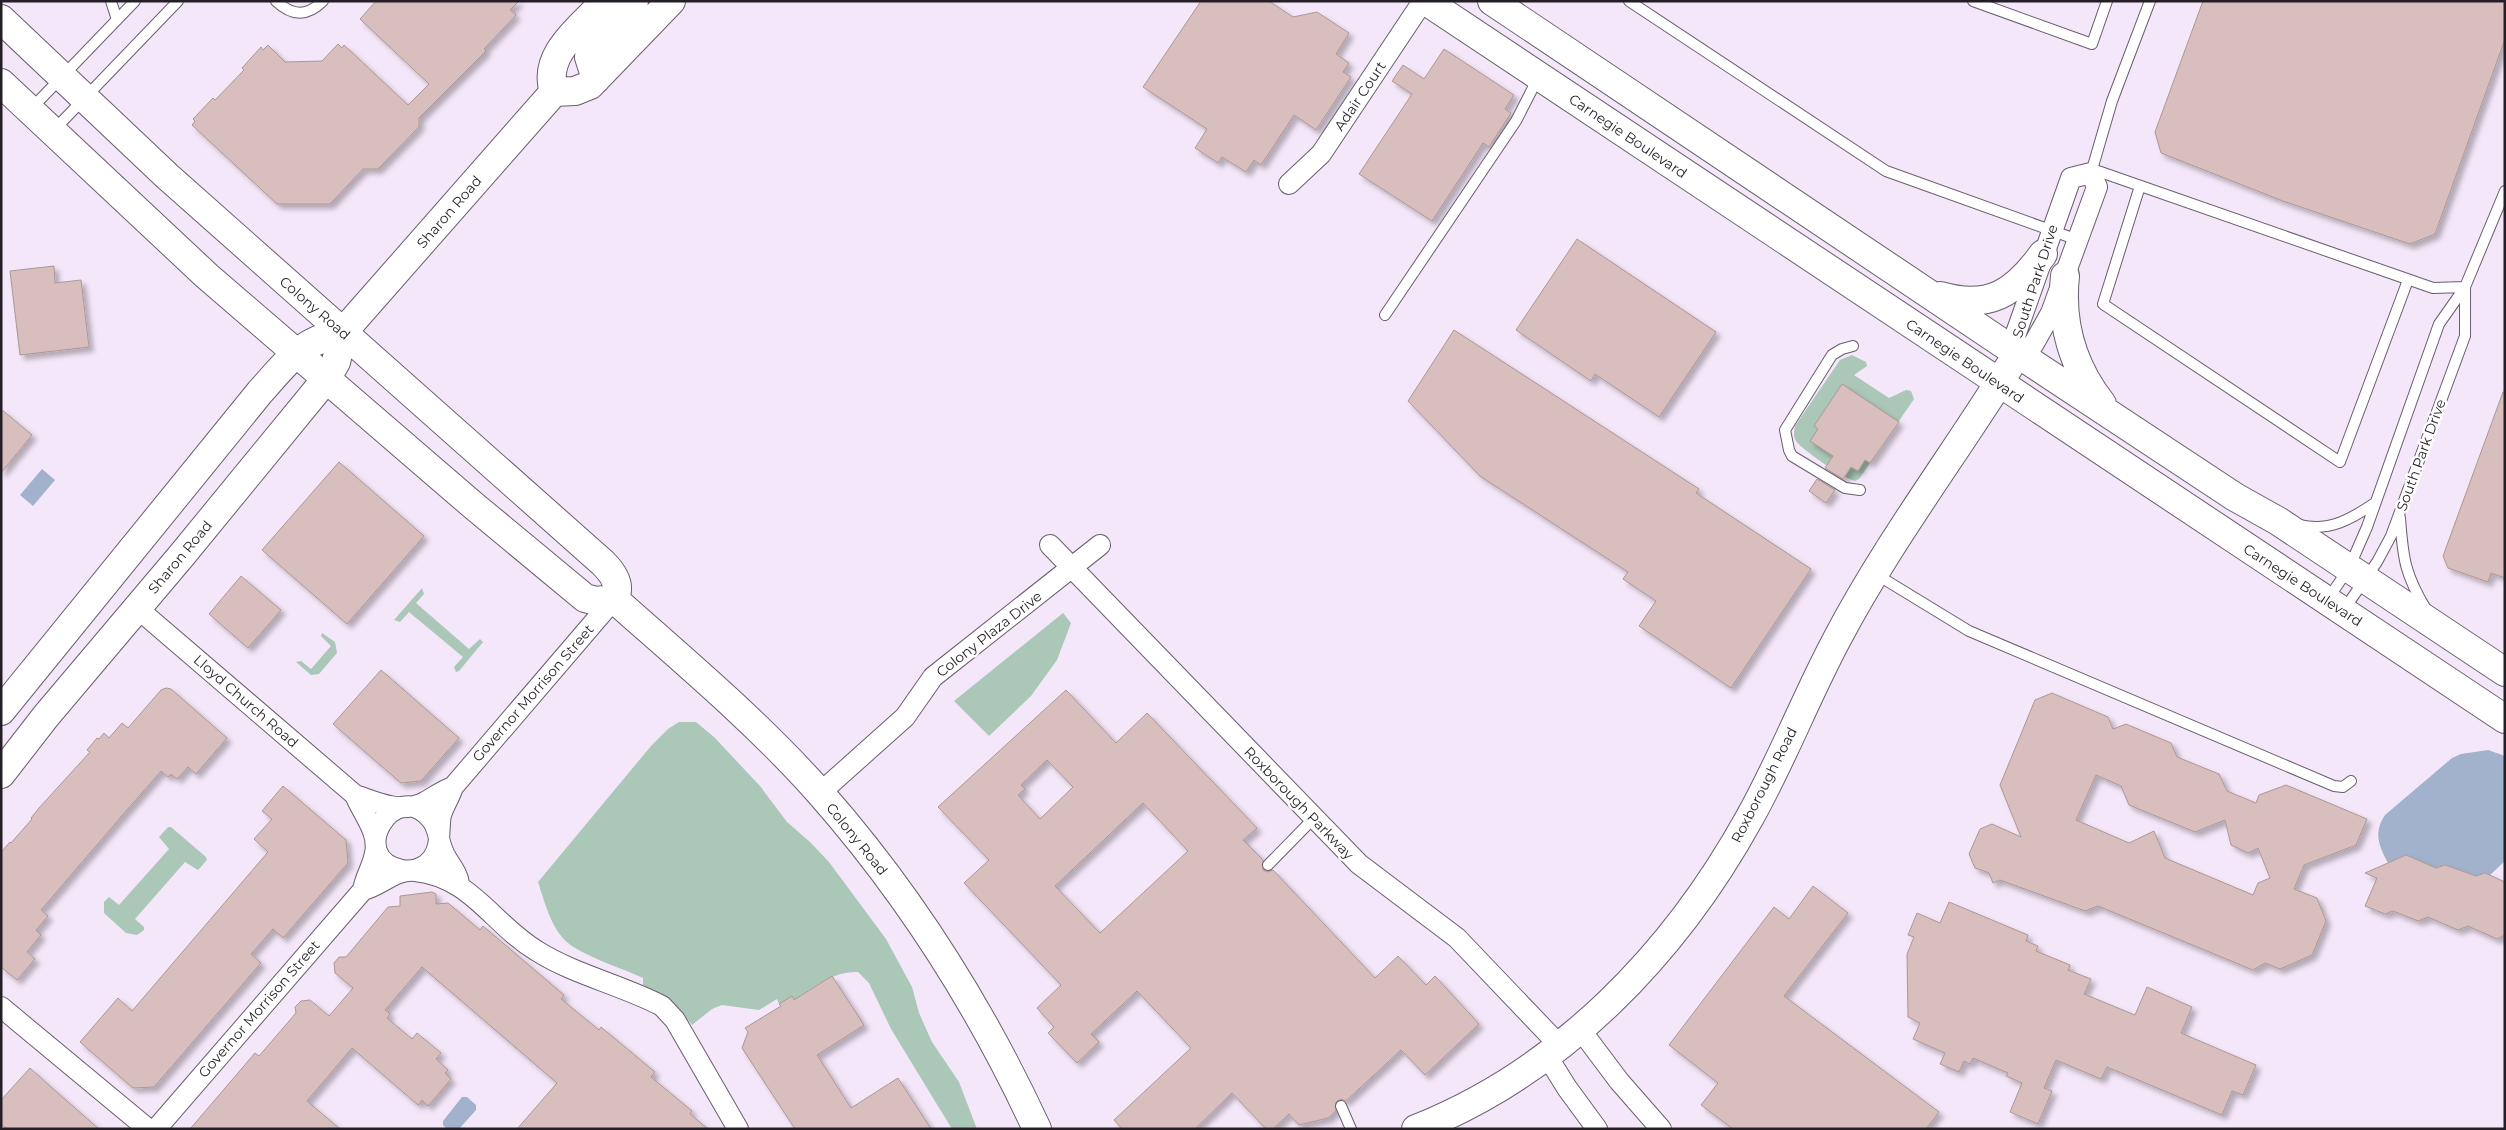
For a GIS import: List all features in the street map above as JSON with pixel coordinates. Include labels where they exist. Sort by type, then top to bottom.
[{"type":"street","points":[[605,1],[556,56],[552,73],[554,92],[580,90],[596,79],[671,1]]},
{"type":"street","points":[[596,79],[589,57],[593,47],[634,1]]},
{"type":"street","name":"Carnegie Boulevard","points":[[1425,1],[2335,605],[2505,720]]},
{"type":"street","name":"Adair Court","points":[[1289,184],[1321,154],[1425,1]]},
{"type":"street","points":[[1492,1],[2235,497],[2278,521],[2505,672]]},
{"type":"street","name":"Colony Road","points":[[1,19],[174,182],[612,571],[617,586],[614,599],[698,672],[820,793],[877,864],[938,947],[987,1030],[1036,1129]]},
{"type":"street","points":[[1,83],[207,276],[585,598],[596,601],[614,599]]},
{"type":"street","name":"Sharon Road","points":[[1,774],[46,716],[327,378],[336,362],[344,332],[554,92]]},
{"type":"street","name":"South Park Drive","points":[[2091,171],[2097,188],[2051,313],[2037,340],[2029,348],[2018,353],[2015,336],[2071,178],[2091,171]]},
{"type":"street","points":[[1924,290],[1963,301],[1997,297],[2018,284],[2047,242]]},
{"type":"street","points":[[2065,276],[2064,319],[2072,350],[2098,398],[2116,418]]},
{"type":"street","points":[[1,711],[260,392],[296,352],[319,339],[344,332]]},
{"type":"street","name":"Roxborough Road","points":[[1416,1129],[1512,1080],[1563,1044],[1642,970],[1672,934],[1718,870],[1751,816],[1837,638],[1874,573],[2018,353]]},
{"type":"street","name":"Roxborough Parkway","points":[[1050,545],[1359,864],[1457,938],[1563,1044]]},
{"type":"street","name":"Colony Plaza Drive","points":[[820,793],[905,717],[933,677],[1100,545]]},
{"type":"street","name":"Governor Morrison Street","points":[[362,890],[390,875],[421,868],[433,858],[438,848],[442,811],[453,787],[522,704],[614,599]]},
{"type":"street","name":"Lloyd Church Road","points":[[137,608],[355,795],[381,805],[404,807]]},
{"type":"street","name":"Governor Morrison Street","points":[[156,1129],[362,890],[375,854],[376,832],[380,822],[392,811],[422,803],[453,787]]},
{"type":"street","name":"Lloyd Church Road","points":[[355,795],[372,830],[376,844]]},
{"type":"street","points":[[404,807],[416,808],[426,814],[436,826],[443,852],[459,884]]},
{"type":"street","points":[[376,844],[380,855],[390,866],[400,870],[411,870],[436,875],[459,884],[536,951],[666,1009],[675,1020],[738,1129]]},
{"type":"street","points":[[1,1006],[148,1129]]},
{"type":"street","points":[[1563,1044],[1566,1088],[1597,1129]]},
{"type":"street","points":[[1563,1044],[1619,1081],[1660,1129]]},
{"type":"lane","points":[[111,1],[117,20]]},
{"type":"lane","points":[[30,110],[135,1]]},
{"type":"lane","points":[[52,132],[178,1]]},
{"type":"lane","points":[[276,1],[287,10],[301,14],[308,13],[323,1]]},
{"type":"lane","points":[[1629,1],[1886,171],[2047,242],[2078,240]]},
{"type":"lane","points":[[1973,1],[2092,44],[2107,1]]},
{"type":"lane","name":"South Park Drive","points":[[2091,171],[2112,101],[2150,1]]},
{"type":"lane","points":[[1385,315],[1516,121],[1539,76]]},
{"type":"lane","points":[[2091,171],[2140,186],[2433,288],[2465,287]]},
{"type":"lane","points":[[2140,186],[2103,304],[2340,462],[2408,280]]},
{"type":"lane","name":"South Park Drive","points":[[2335,605],[2357,574],[2375,503],[2439,324],[2465,287],[2505,191]]},
{"type":"lane","name":"South Park Drive","points":[[2335,605],[2357,574],[2391,536],[2465,336],[2465,287]]},
{"type":"lane","points":[[1853,346],[1842,349],[1832,356],[1785,430],[1792,456],[1845,488],[1860,490]]},
{"type":"lane","points":[[2278,521],[2313,528],[2332,526],[2350,520],[2375,503]]},
{"type":"lane","points":[[2400,512],[2405,565],[2411,585],[2437,627]]},
{"type":"lane","points":[[1874,573],[1969,631],[2334,786],[2343,787],[2351,781]]},
{"type":"lane","points":[[1268,865],[1314,818]]},
{"type":"lane","points":[[1341,1106],[1351,1129]]},
{"type":"green space","points":[[1852,355],[1866,362],[1867,366],[1854,375],[1889,398],[1906,390],[1911,391],[1914,399],[1859,479],[1855,481],[1834,470],[1806,451],[1794,437],[1795,426],[1840,360]]},
{"type":"green space","points":[[422,588],[424,594],[416,603],[469,649],[480,639],[483,642],[459,671],[456,672],[454,667],[463,657],[409,612],[400,622],[394,620]]},
{"type":"green space","points":[[1063,613],[1071,623],[1057,660],[1031,696],[989,736],[954,701]]},
{"type":"green space","points":[[322,633],[335,642],[337,653],[319,674],[311,675],[296,662],[301,661],[311,669],[331,646],[321,636]]},
{"type":"green space","points":[[679,722],[696,722],[714,737],[760,786],[787,822],[829,862],[886,939],[912,987],[919,1013],[932,1042],[959,1082],[977,1129],[952,1129],[891,1029],[869,983],[858,972],[849,972],[832,977],[794,1000],[792,996],[779,1004],[777,999],[759,1010],[722,1005],[712,1009],[692,1025],[672,1001],[643,985],[643,978],[580,951],[559,933],[550,917],[538,882],[651,746],[668,729]]},
{"type":"green space","points":[[168,827],[171,827],[206,857],[207,860],[198,870],[185,862],[135,919],[144,927],[144,930],[137,935],[126,933],[104,913],[104,902],[109,897],[119,905],[169,849],[159,837]]},
{"type":"water","points":[[42,469],[55,480],[33,506],[20,495]]},
{"type":"water","points":[[2488,750],[2505,756],[2505,861],[2490,875],[2485,873],[2476,876],[2445,865],[2436,868],[2406,855],[2388,863],[2382,851],[2378,834],[2385,815],[2452,758],[2461,754]]},
{"type":"water","points":[[462,1097],[467,1097],[476,1105],[476,1110],[459,1129],[447,1129],[443,1125],[443,1121]]},
{"type":"building","points":[[376,1],[519,1],[510,10],[516,15],[484,49],[486,51],[419,118],[419,127],[378,169],[363,169],[330,204],[277,204],[192,125],[195,121],[193,119],[213,98],[215,100],[244,70],[242,68],[261,47],[263,50],[268,45],[285,62],[322,61],[338,44],[342,48],[344,45],[408,105],[429,84],[360,19]]},
{"type":"building","points":[[1201,1],[1269,1],[1293,17],[1317,12],[1349,33],[1336,54],[1349,63],[1343,72],[1351,77],[1316,130],[1294,115],[1261,165],[1254,160],[1246,172],[1222,157],[1218,163],[1195,148],[1207,129],[1143,87]]},
{"type":"building","points":[[2203,1],[2505,1],[2505,39],[2435,234],[2410,244],[2283,201],[2161,153],[2155,132]]},
{"type":"building","points":[[1444,49],[1514,95],[1505,109],[1511,113],[1489,147],[1483,143],[1432,221],[1359,174],[1412,94],[1392,81],[1403,65],[1424,79]]},
{"type":"building","points":[[1577,239],[1716,332],[1659,417],[1595,374],[1591,381],[1516,330]]},
{"type":"building","points":[[54,266],[55,283],[81,280],[89,347],[20,355],[10,271]]},
{"type":"building","points":[[1454,330],[1699,489],[1696,493],[1811,569],[1731,688],[1639,626],[1656,601],[1623,579],[1628,572],[1480,476],[1408,401]]},
{"type":"building","points":[[1842,384],[1899,422],[1870,463],[1865,460],[1858,471],[1851,467],[1843,479],[1825,468],[1833,456],[1810,441],[1818,429],[1814,426]]},
{"type":"building","points":[[2503,392],[2505,392],[2505,578],[2491,573],[2488,582],[2448,568],[2443,556]]},
{"type":"building","points":[[1,409],[32,435],[1,473]]},
{"type":"building","points":[[339,462],[424,536],[347,624],[262,550]]},
{"type":"building","points":[[1817,479],[1835,490],[1826,503],[1809,491]]},
{"type":"building","points":[[241,576],[281,610],[248,648],[209,614]]},
{"type":"building","points":[[381,670],[459,738],[421,781],[401,783],[333,724]]},
{"type":"building","points":[[171,689],[227,738],[196,774],[188,767],[177,779],[171,774],[168,777],[161,771],[120,818],[41,910],[48,916],[36,930],[41,935],[27,952],[35,959],[17,980],[1,967],[1,852],[90,752],[87,750],[97,738],[99,739],[104,733],[109,738],[122,723],[128,728],[161,690]]},
{"type":"building","points":[[1066,690],[1116,743],[1147,713],[1257,828],[1243,840],[1263,860],[1263,870],[1267,872],[1273,870],[1375,978],[1398,956],[1426,985],[1435,976],[1479,1024],[1425,1075],[1401,1050],[1346,1101],[1341,1099],[1336,1102],[1336,1111],[1328,1118],[1299,1125],[1289,1114],[1273,1129],[1266,1129],[1232,1093],[1195,1129],[1122,1129],[1114,1120],[1191,1048],[1137,991],[1091,1034],[1099,1042],[1077,1063],[1048,1033],[1054,1027],[1037,1008],[1061,985],[964,883],[989,860],[938,807]],"holes":[[[1047,760],[1073,787],[1040,819],[1018,795],[1025,789],[1021,785]],[[1143,803],[1188,851],[1100,933],[1055,886]]]},
{"type":"building","points":[[2052,693],[2108,717],[2113,729],[2126,724],[2171,743],[2177,757],[2219,774],[2227,791],[2256,803],[2259,795],[2286,785],[2367,819],[2356,845],[2304,865],[2294,889],[2317,898],[2326,921],[2312,955],[2280,969],[2265,963],[2253,970],[2098,906],[2085,911],[2000,880],[1993,883],[1989,873],[1975,868],[1969,854],[1980,829],[1992,824],[2021,837],[2000,785],[2035,700]],"holes":[[[2096,775],[2121,786],[2129,805],[2195,832],[2225,820],[2231,845],[2248,853],[2258,848],[2270,878],[2258,883],[2253,895],[2165,858],[2154,831],[2129,843],[2076,820]]]},
{"type":"building","points":[[283,786],[346,840],[348,863],[283,938],[273,929],[251,954],[261,963],[154,1087],[133,1088],[80,1042],[118,998],[132,1011],[268,852],[254,839],[272,819],[262,811]]},
{"type":"building","points":[[2406,855],[2436,868],[2445,865],[2476,876],[2485,873],[2505,882],[2505,935],[2497,939],[2468,926],[2458,930],[2428,917],[2418,921],[2393,911],[2385,914],[2365,906],[2377,878],[2365,873]]},
{"type":"building","points":[[1813,886],[1848,913],[1784,996],[1939,1112],[1926,1129],[1733,1129],[1701,1105],[1718,1083],[1669,1045],[1774,907],[1789,919]]},
{"type":"building","points":[[432,892],[436,894],[436,904],[448,903],[480,930],[483,926],[564,995],[561,999],[599,1030],[601,1027],[655,1072],[651,1077],[692,1111],[690,1114],[708,1129],[517,1129],[557,1083],[422,967],[385,1010],[390,1014],[387,1018],[412,1039],[417,1033],[441,1053],[436,1059],[448,1070],[445,1073],[451,1079],[428,1106],[422,1100],[418,1105],[352,1048],[307,1101],[340,1129],[190,1129],[255,1053],[259,1056],[296,1013],[295,1007],[301,1001],[310,1000],[329,1016],[353,988],[335,973],[334,963],[339,957],[346,957],[388,907],[400,906],[400,896]]},
{"type":"building","points":[[1949,902],[2028,935],[2026,941],[2038,946],[2036,951],[2070,965],[2068,970],[2091,979],[2084,994],[2135,1015],[2147,987],[2192,1007],[2181,1033],[2256,1065],[2243,1095],[2232,1091],[2222,1115],[2107,1067],[2101,1079],[2056,1060],[2044,1088],[2052,1091],[2038,1124],[2010,1112],[2022,1083],[2006,1076],[2008,1073],[1973,1058],[1970,1064],[1964,1061],[1959,1072],[1940,1064],[1945,1053],[1913,1039],[1920,1023],[1908,1017],[1907,954],[1914,937],[1908,935],[1917,913],[1940,923]]},
{"type":"building","points":[[832,976],[864,1025],[817,1055],[851,1108],[898,1078],[931,1129],[795,1129],[742,1048],[748,1032],[745,1028],[781,1006],[779,1004],[792,996],[794,1000]]},
{"type":"building","points":[[30,1068],[99,1129],[7,1129],[1,1124],[1,1100]]}]
